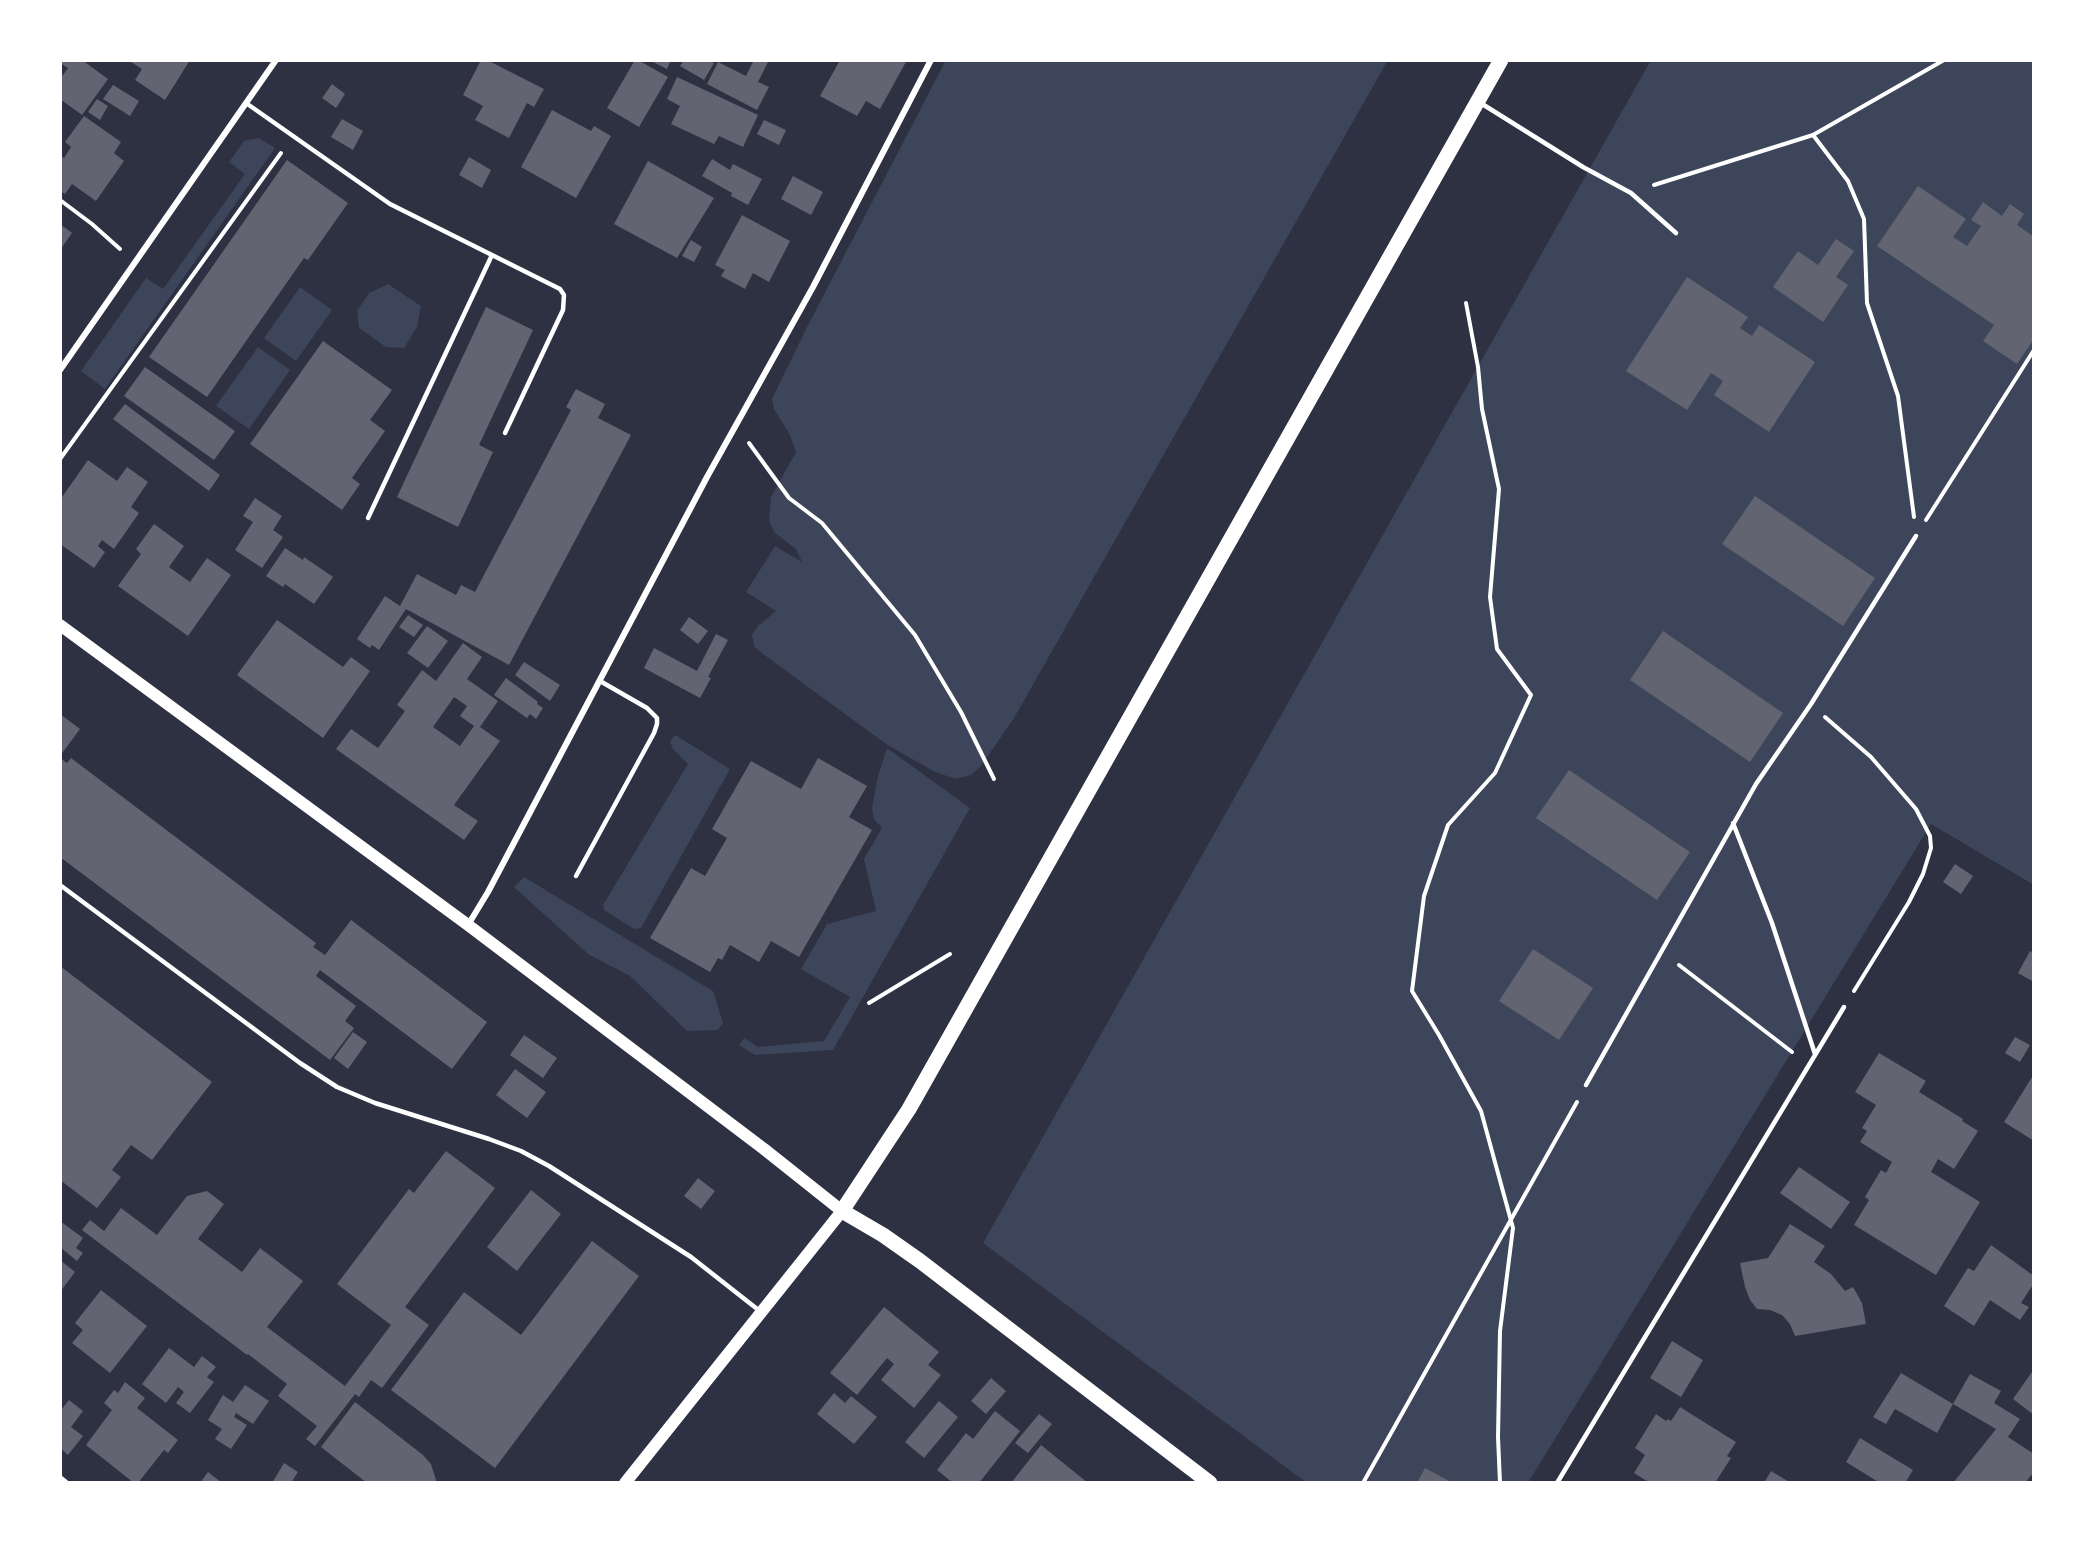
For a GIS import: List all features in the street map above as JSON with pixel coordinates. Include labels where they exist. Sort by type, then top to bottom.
[{"type":"main road","points":[[625,1483],[842,1211],[909,1109],[1501,60]]},
{"type":"main road","points":[[60,625],[468,925],[764,1149],[842,1211],[883,1235],[920,1261],[1210,1483]]},
{"type":"street","points":[[60,370],[276,60]]},
{"type":"street","points":[[468,925],[488,892],[707,477],[813,287],[931,60]]},
{"type":"street","points":[[60,1478],[66,1483]]},
{"type":"lane","points":[[1478,101],[1583,167],[1631,193],[1676,233]]},
{"type":"lane","points":[[246,103],[390,204],[560,289],[564,296],[563,310],[504,434]]},
{"type":"lane","points":[[368,518],[492,255]]},
{"type":"lane","points":[[1586,1085],[1756,784],[1811,704],[1916,536]]},
{"type":"lane","points":[[576,876],[657,724],[657,718],[647,708],[600,681]]},
{"type":"lane","points":[[1733,823],[1772,923],[1815,1054]]},
{"type":"lane","points":[[60,885],[300,1063],[337,1087],[375,1103],[521,1151],[549,1166],[691,1257],[761,1312]]},
{"type":"lane","points":[[1557,1483],[1844,1007]]},
{"type":"path","points":[[1631,193],[1813,135],[1944,60]]},
{"type":"path","points":[[1813,135],[1848,181],[1864,219],[1868,303],[1898,396],[1916,536]]},
{"type":"path","points":[[60,459],[293,137]]},
{"type":"path","points":[[60,200],[101,231],[135,263]]},
{"type":"path","points":[[1466,303],[1478,367],[1482,409],[1499,489],[1490,597],[1497,649],[1531,695],[1495,773],[1448,825],[1424,896],[1412,991],[1481,1112],[1513,1228],[1500,1331],[1498,1437],[1500,1483]]},
{"type":"path","points":[[1916,536],[2034,350]]},
{"type":"path","points":[[736,425],[789,498],[822,523],[915,635],[961,712],[994,779]]},
{"type":"path","points":[[1811,704],[1870,757],[1916,809],[1930,836],[1931,848],[1923,874],[1909,902],[1844,1007]]},
{"type":"path","points":[[1661,951],[1809,1065]]},
{"type":"path","points":[[869,1003],[950,954]]},
{"type":"path","points":[[1363,1483],[1586,1085]]},
{"type":"shaded area","points":[[946,60],[1388,60],[1014,718],[981,766],[971,775],[956,779],[935,772],[886,744],[759,651],[754,646],[752,635],[758,626],[776,611],[746,592],[775,546],[802,562],[796,549],[775,533],[769,521],[771,497],[796,452],[790,435],[774,409],[772,399]]},
{"type":"shaded area","points":[[1651,60],[2034,60],[2034,885],[1931,824],[1528,1483],[1307,1483],[983,1243]]},
{"type":"shaded area","points":[[259,138],[275,148],[105,389],[81,371],[146,278],[163,289],[245,174],[229,162],[244,141]]},
{"type":"shaded area","points":[[388,284],[421,306],[417,327],[404,348],[386,347],[359,328],[357,311],[369,293]]},
{"type":"shaded area","points":[[300,287],[332,310],[296,361],[264,338]]},
{"type":"shaded area","points":[[258,347],[290,370],[249,429],[216,406]]},
{"type":"shaded area","points":[[674,736],[730,769],[641,928],[634,929],[604,910],[603,905],[688,764],[673,749],[670,742]]},
{"type":"shaded area","points":[[887,748],[970,808],[833,1050],[755,1055],[739,1045],[744,1038],[758,1047],[824,1041],[850,997],[801,969],[827,924],[876,911],[864,859],[882,828],[874,819],[872,808],[878,776]]},
{"type":"shaded area","points":[[524,877],[713,991],[723,1023],[718,1030],[687,1031],[630,976],[588,954],[514,887]]},
{"type":"building","points":[[60,60],[82,60],[108,79],[82,115],[60,99],[60,79],[68,68],[60,63]]},
{"type":"building","points":[[128,60],[190,60],[165,100],[135,80],[142,69]]},
{"type":"building","points":[[481,60],[487,60],[544,89],[534,107],[527,103],[509,138],[475,120],[483,106],[463,95]]},
{"type":"building","points":[[635,60],[668,77],[639,127],[607,108]]},
{"type":"building","points":[[649,60],[671,60],[667,69]]},
{"type":"building","points":[[684,60],[708,60],[714,63],[704,80],[680,66]]},
{"type":"building","points":[[754,60],[769,60],[758,82],[769,87],[757,110],[707,84],[718,62],[746,76]]},
{"type":"building","points":[[840,60],[907,60],[880,109],[866,101],[857,116],[820,96]]},
{"type":"building","points":[[677,77],[758,115],[743,147],[719,136],[714,144],[671,124],[680,106],[667,99]]},
{"type":"building","points":[[332,84],[345,94],[336,108],[322,98]]},
{"type":"building","points":[[113,85],[139,101],[130,116],[103,99]]},
{"type":"building","points":[[97,99],[108,106],[100,120],[88,112]]},
{"type":"building","points":[[552,110],[591,131],[594,126],[611,136],[576,198],[521,167]]},
{"type":"building","points":[[84,116],[121,142],[114,153],[124,161],[96,201],[72,184],[65,194],[60,191],[60,155],[64,158],[71,147],[65,142]]},
{"type":"building","points":[[342,119],[363,131],[353,150],[331,137]]},
{"type":"building","points":[[764,120],[786,130],[779,145],[757,134]]},
{"type":"building","points":[[469,157],[491,170],[482,188],[459,175]]},
{"type":"building","points":[[712,159],[730,170],[733,164],[762,179],[748,205],[702,176]]},
{"type":"building","points":[[287,160],[348,203],[308,260],[304,258],[207,397],[149,357]]},
{"type":"building","points":[[648,161],[714,198],[677,258],[614,224]]},
{"type":"building","points":[[793,176],[823,192],[811,215],[781,199]]},
{"type":"building","points":[[1918,186],[1966,219],[1953,237],[1967,246],[1981,226],[1971,220],[1983,202],[2002,216],[2010,204],[2024,214],[2017,225],[2034,237],[2034,339],[2017,364],[1983,341],[1994,325],[1877,246]]},
{"type":"building","points":[[742,215],[790,241],[769,282],[753,273],[745,289],[721,276],[725,270],[715,265]]},
{"type":"building","points":[[60,224],[72,233],[60,250]]},
{"type":"building","points":[[1836,239],[1854,251],[1836,277],[1848,285],[1823,322],[1773,287],[1798,251],[1818,265]]},
{"type":"building","points":[[691,240],[702,247],[694,262],[682,256]]},
{"type":"building","points":[[1687,277],[1748,317],[1740,328],[1752,336],[1759,325],[1815,362],[1769,432],[1714,395],[1723,381],[1711,373],[1687,410],[1626,371]]},
{"type":"building","points":[[486,307],[533,330],[479,445],[493,452],[458,527],[397,497]]},
{"type":"building","points":[[323,341],[392,390],[370,420],[385,431],[352,478],[360,484],[342,510],[250,444]]},
{"type":"building","points":[[145,367],[235,431],[214,460],[124,396]]},
{"type":"building","points":[[576,389],[605,404],[598,418],[631,435],[509,665],[406,609],[379,650],[372,645],[370,648],[357,639],[385,596],[400,606],[417,574],[456,595],[461,585],[475,592],[571,410],[566,407]]},
{"type":"building","points":[[125,404],[220,475],[209,491],[113,419]]},
{"type":"building","points":[[88,460],[117,481],[127,467],[148,482],[131,507],[139,513],[114,549],[102,540],[98,546],[105,552],[94,568],[60,544],[60,500]]},
{"type":"building","points":[[1755,496],[1875,578],[1843,626],[1722,544]]},
{"type":"building","points":[[255,498],[282,516],[273,530],[283,537],[262,568],[235,550],[253,522],[243,516]]},
{"type":"building","points":[[154,524],[184,546],[169,567],[190,582],[207,558],[231,575],[188,636],[118,586],[141,554],[136,549]]},
{"type":"building","points":[[285,548],[303,560],[304,557],[333,577],[314,604],[285,584],[283,587],[266,576]]},
{"type":"building","points":[[408,615],[423,625],[414,637],[399,627]]},
{"type":"building","points":[[689,617],[708,631],[698,644],[680,630]]},
{"type":"building","points":[[277,620],[343,667],[351,657],[370,671],[323,738],[237,675]]},
{"type":"building","points":[[427,626],[448,641],[428,668],[407,653]]},
{"type":"building","points":[[1663,631],[1783,713],[1750,762],[1630,680]]},
{"type":"building","points":[[716,634],[728,640],[708,677],[711,678],[700,698],[644,668],[654,648],[697,671]]},
{"type":"building","points":[[463,643],[482,657],[467,679],[498,701],[480,727],[500,741],[454,805],[478,821],[464,840],[336,749],[351,729],[378,748],[405,711],[397,705],[422,670],[436,681]],"holes":[[[454,697],[467,706],[460,716],[474,726],[460,746],[433,727]]]},
{"type":"building","points":[[524,662],[560,685],[550,701],[515,675]]},
{"type":"building","points":[[506,678],[543,708],[536,719],[530,714],[527,718],[494,695]]},
{"type":"building","points":[[60,714],[80,729],[60,756]]},
{"type":"building","points":[[60,758],[67,763],[71,758],[316,943],[313,947],[325,955],[351,920],[487,1022],[452,1069],[320,970],[316,976],[356,1006],[345,1021],[354,1028],[330,1060],[60,857]]},
{"type":"building","points":[[818,758],[867,786],[849,817],[872,830],[799,957],[771,941],[759,962],[730,945],[722,960],[718,958],[710,972],[650,938],[691,868],[705,876],[727,838],[712,829],[751,761],[801,789]]},
{"type":"building","points":[[1569,770],[1690,852],[1657,900],[1536,818]]},
{"type":"building","points":[[1955,864],[1973,876],[1961,894],[1943,882]]},
{"type":"building","points":[[1533,949],[1593,988],[1559,1040],[1499,1001]]},
{"type":"building","points":[[2030,951],[2034,953],[2034,982],[2018,973]]},
{"type":"building","points":[[60,966],[212,1082],[152,1160],[131,1145],[112,1170],[121,1177],[97,1208],[60,1180]]},
{"type":"building","points":[[353,1032],[367,1042],[348,1069],[334,1058]]},
{"type":"building","points":[[524,1035],[557,1058],[543,1078],[510,1055]]},
{"type":"building","points":[[2015,1037],[2030,1045],[2020,1062],[2005,1053]]},
{"type":"building","points":[[1879,1053],[1926,1081],[1919,1092],[1978,1131],[1954,1169],[1938,1159],[1931,1172],[1980,1202],[1936,1275],[1854,1225],[1869,1200],[1865,1197],[1881,1170],[1886,1173],[1892,1162],[1860,1142],[1867,1131],[1862,1128],[1876,1105],[1855,1092]]},
{"type":"building","points":[[515,1069],[546,1092],[527,1118],[496,1095]]},
{"type":"building","points":[[2034,1074],[2034,1141],[2004,1122]]},
{"type":"building","points":[[446,1151],[495,1188],[405,1307],[429,1325],[382,1388],[371,1380],[359,1397],[355,1394],[315,1446],[306,1439],[317,1426],[278,1396],[287,1384],[82,1230],[90,1220],[104,1231],[121,1208],[157,1235],[187,1196],[207,1191],[224,1204],[198,1239],[242,1272],[260,1248],[303,1281],[267,1327],[345,1386],[391,1325],[337,1284],[409,1189],[414,1193]]},
{"type":"building","points":[[1799,1167],[1850,1202],[1831,1229],[1780,1193]]},
{"type":"building","points":[[698,1178],[715,1191],[701,1209],[684,1196]]},
{"type":"building","points":[[531,1190],[561,1214],[517,1271],[487,1247]]},
{"type":"building","points":[[60,1221],[83,1238],[76,1248],[83,1253],[77,1261],[60,1247]]},
{"type":"building","points":[[1790,1224],[1825,1246],[1814,1262],[1831,1274],[1845,1291],[1853,1287],[1862,1303],[1866,1324],[1795,1336],[1790,1324],[1782,1315],[1770,1310],[1757,1309],[1750,1300],[1740,1263],[1768,1258]]},
{"type":"building","points":[[592,1241],[639,1276],[495,1468],[391,1390],[464,1292],[521,1335]]},
{"type":"building","points":[[1991,1245],[2034,1276],[2034,1283],[2021,1303],[2029,1307],[2020,1320],[1990,1300],[1974,1326],[1944,1306],[1968,1268],[1974,1271]]},
{"type":"building","points":[[60,1260],[75,1272],[60,1292]]},
{"type":"building","points":[[101,1290],[147,1326],[110,1373],[72,1343],[83,1330],[75,1323]]},
{"type":"building","points":[[884,1307],[939,1352],[928,1365],[941,1375],[914,1408],[881,1380],[894,1364],[887,1358],[857,1395],[830,1373]]},
{"type":"building","points":[[1672,1341],[1703,1360],[1681,1397],[1650,1378]]},
{"type":"building","points":[[169,1348],[194,1367],[202,1356],[216,1367],[207,1377],[214,1382],[190,1413],[176,1403],[184,1392],[178,1387],[166,1403],[142,1384]]},
{"type":"building","points":[[2034,1369],[2034,1415],[2013,1399]]},
{"type":"building","points":[[1901,1373],[1953,1404],[1937,1433],[1895,1409],[1886,1424],[1873,1417]]},
{"type":"building","points":[[1970,1374],[2001,1391],[1994,1403],[2020,1419],[2008,1437],[2034,1454],[2034,1472],[2025,1483],[1953,1483],[1996,1429],[1953,1404]]},
{"type":"building","points":[[991,1378],[1006,1391],[986,1414],[971,1401]]},
{"type":"building","points":[[125,1382],[145,1398],[137,1408],[178,1440],[168,1453],[164,1450],[138,1483],[134,1483],[86,1445],[112,1410],[104,1403],[114,1390],[118,1393]]},
{"type":"building","points":[[245,1385],[269,1401],[253,1424],[236,1413],[234,1417],[247,1425],[231,1449],[215,1439],[222,1429],[208,1420],[223,1395],[233,1402]]},
{"type":"building","points":[[834,1393],[845,1403],[851,1396],[877,1417],[854,1444],[817,1414]]},
{"type":"building","points":[[69,1400],[83,1411],[71,1427],[83,1436],[68,1455],[60,1448],[60,1409]]},
{"type":"building","points":[[939,1401],[958,1417],[924,1458],[905,1442]]},
{"type":"building","points":[[355,1402],[423,1455],[431,1464],[437,1483],[367,1483],[321,1447]]},
{"type":"building","points":[[1680,1407],[1736,1442],[1727,1456],[1731,1458],[1715,1483],[1650,1483],[1634,1473],[1645,1455],[1635,1448],[1656,1414],[1666,1421],[1668,1419],[1671,1421]]},
{"type":"building","points":[[995,1411],[1020,1431],[979,1483],[953,1483],[937,1470],[966,1433],[973,1439]]},
{"type":"building","points":[[1039,1414],[1052,1424],[1028,1453],[1015,1443]]},
{"type":"building","points":[[1860,1438],[1913,1470],[1905,1483],[1880,1483],[1846,1462]]},
{"type":"building","points":[[1041,1445],[1088,1483],[1011,1483]]},
{"type":"building","points":[[284,1463],[298,1472],[291,1483],[272,1483]]},
{"type":"building","points":[[1425,1468],[1453,1483],[1417,1483]]},
{"type":"building","points":[[1771,1471],[1791,1483],[1764,1483]]},
{"type":"building","points":[[208,1472],[222,1483],[200,1483]]}]
